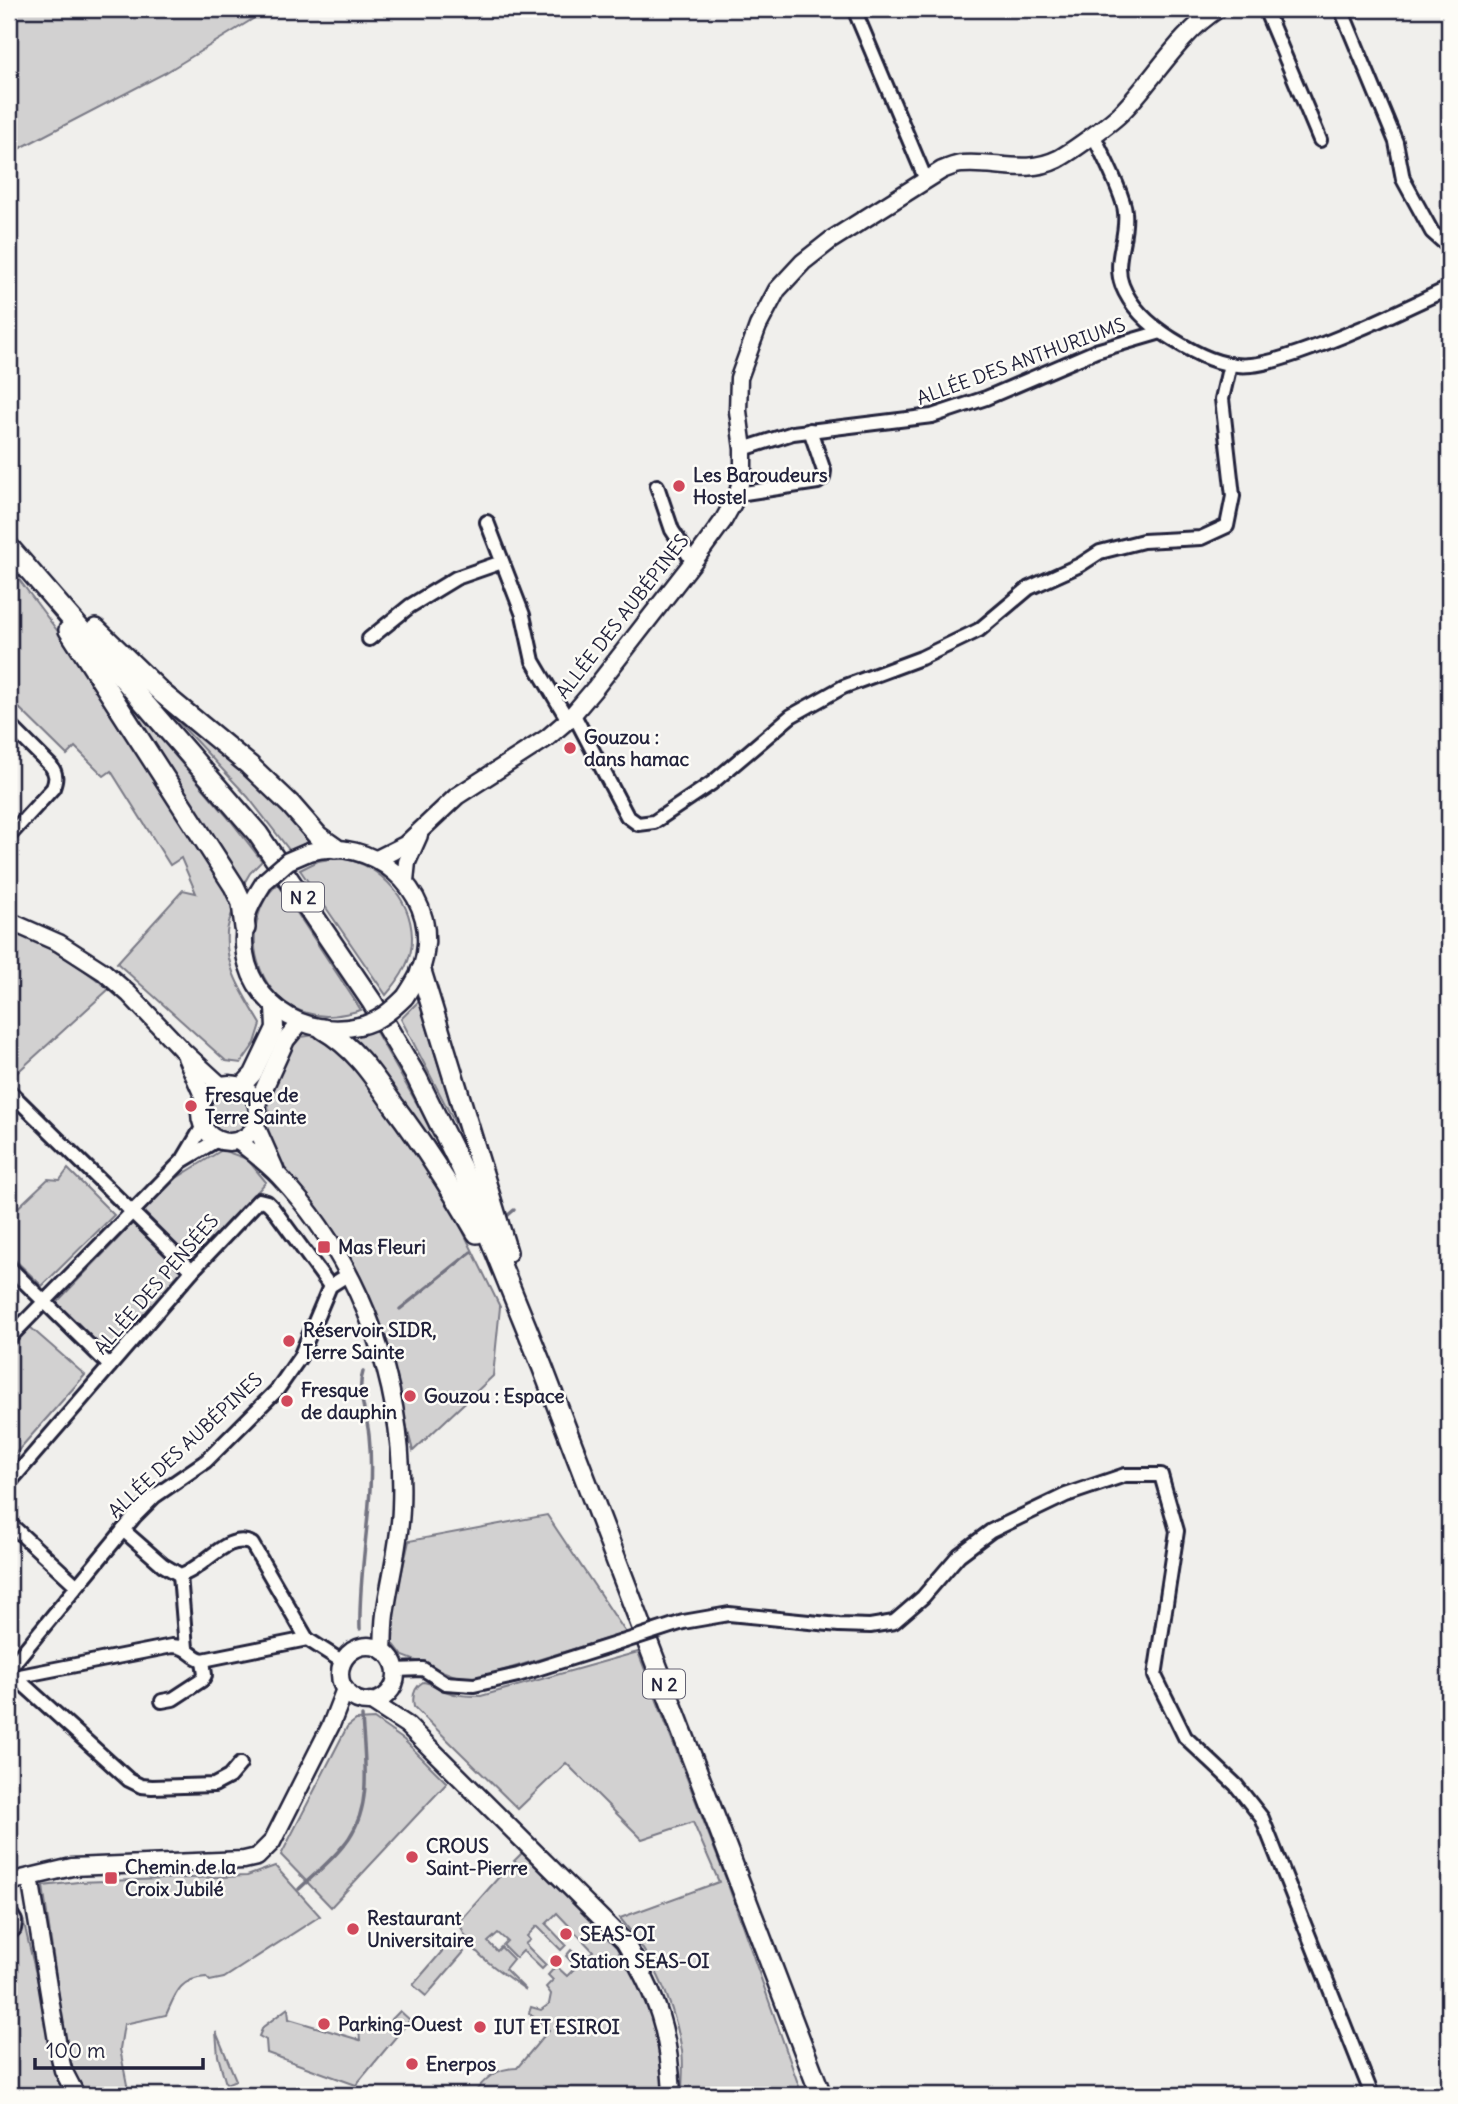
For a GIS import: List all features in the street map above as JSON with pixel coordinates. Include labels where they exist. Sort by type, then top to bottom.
[{"type":"main road","points":[[9,547],[163,694],[249,765],[318,835],[335,848]]},
{"type":"main road","points":[[9,547],[70,632],[234,886],[242,903],[245,928]]},
{"type":"main road","name":"N 2","points":[[9,547],[258,834],[372,1002],[416,1078],[461,1167],[542,1366],[821,2095]]},
{"type":"main road","points":[[421,971],[542,1366]]},
{"type":"main road","points":[[323,1029],[339,1038],[359,1057],[419,1139],[514,1300]]},
{"type":"main road","name":"N 2","points":[[785,2001],[815,2095]]},
{"type":"main road","name":"N 2","points":[[785,2001],[833,2095]]},
{"type":"street","points":[[854,9],[926,180]]},
{"type":"street","name":"ALLÉE DES AUBÉPINES","points":[[377,859],[405,845],[457,796],[547,738],[570,717],[643,628],[723,521],[738,494],[743,468],[738,411],[739,378],[758,327],[777,290],[803,262],[831,240],[942,170],[961,164],[992,164],[1011,168],[1036,166],[1058,159],[1122,113],[1189,33],[1219,9]]},
{"type":"street","points":[[1265,9],[1320,140]]},
{"type":"street","points":[[1341,9],[1396,142],[1403,179],[1432,232],[1449,247]]},
{"type":"street","points":[[1093,134],[1125,209],[1124,243],[1118,260],[1121,282],[1141,314],[1161,332],[1193,352],[1230,364],[1251,366],[1274,361],[1321,345],[1449,288]]},
{"type":"street","name":"ALLÉE DES ANTHURIUMS","points":[[743,449],[782,435],[810,430],[932,416],[986,398],[1096,351],[1161,332]]},
{"type":"street","points":[[487,523],[523,615],[533,661],[570,717],[627,816],[638,824],[654,822],[712,783],[791,716],[843,687],[921,658],[979,630],[1029,588],[1080,565],[1100,552],[1143,541],[1201,538],[1227,526],[1233,496],[1222,399],[1230,364]]},
{"type":"street","points":[[738,494],[818,482],[823,478],[824,471],[810,430]]},
{"type":"street","points":[[657,486],[672,530],[692,562]]},
{"type":"street","points":[[369,639],[411,606],[456,578],[502,562]]},
{"type":"street","points":[[9,724],[51,766],[56,773],[56,781],[53,789],[9,836]]},
{"type":"street","name":"ALLÉE DES AUBÉPINES","points":[[405,881],[407,862],[423,827]]},
{"type":"street","points":[[335,848],[357,851],[377,859],[405,881],[416,897],[426,933],[421,971],[405,997],[392,1010],[374,1021],[348,1029],[323,1029],[300,1023],[274,1006],[262,993],[247,962],[245,928],[254,897],[265,881],[288,861],[309,852],[335,848]]},
{"type":"street","points":[[9,921],[59,943],[104,972],[220,1085],[241,1087],[253,1097],[258,1111],[256,1126],[278,1174]]},
{"type":"street","points":[[241,1087],[253,1074],[270,1040],[275,1027],[274,1006]]},
{"type":"street","points":[[257,1104],[286,1040],[300,1023]]},
{"type":"street","points":[[184,1052],[204,1098],[200,1117],[203,1126],[217,1140],[224,1142],[245,1138],[256,1126]]},
{"type":"street","points":[[204,1098],[220,1085]]},
{"type":"street","points":[[9,1091],[192,1271]]},
{"type":"street","points":[[9,1338],[182,1161],[203,1126]]},
{"type":"street","points":[[182,1161],[217,1140]]},
{"type":"street","points":[[238,1141],[278,1174],[314,1219],[349,1274],[379,1345],[400,1445],[402,1487],[400,1532],[385,1610],[383,1651]]},
{"type":"street","name":"ALLÉE DES PENSÉES","points":[[9,1483],[254,1203],[262,1200],[272,1207],[330,1286]]},
{"type":"street","points":[[9,1267],[110,1366]]},
{"type":"street","points":[[330,1286],[349,1274]]},
{"type":"street","name":"ALLÉE DES AUBÉPINES","points":[[11,1673],[76,1585],[123,1530],[155,1496],[206,1461],[277,1390],[300,1357],[330,1286]]},
{"type":"street","points":[[395,1670],[423,1669],[445,1683],[474,1685],[518,1675],[683,1622],[729,1614],[839,1625],[870,1626],[894,1622],[923,1597],[959,1555],[991,1531],[1066,1495],[1125,1475],[1161,1475],[1177,1531],[1155,1676],[1185,1737],[1236,1785],[1262,1818],[1372,2095]]},
{"type":"street","points":[[9,1524],[76,1585]]},
{"type":"street","points":[[123,1530],[163,1565],[180,1575]]},
{"type":"street","points":[[180,1575],[199,1566],[230,1543],[238,1540],[252,1544],[307,1639],[343,1662]]},
{"type":"street","points":[[180,1575],[186,1648]]},
{"type":"street","points":[[366,1646],[385,1610]]},
{"type":"street","points":[[11,1673],[172,1646],[186,1648],[203,1660],[307,1639]]},
{"type":"street","points":[[331,1725],[365,1701],[382,1698],[391,1689],[395,1670],[391,1659],[383,1651],[366,1646],[354,1650],[343,1662],[340,1677],[345,1689],[365,1701],[407,1725],[624,1941],[644,1975],[661,2013],[670,2056],[672,2095]]},
{"type":"street","points":[[162,1701],[173,1699],[202,1680],[205,1675],[203,1660]]},
{"type":"street","points":[[11,1673],[129,1780],[141,1786],[214,1785],[229,1777],[240,1764]]},
{"type":"street","points":[[9,1882],[72,1867],[244,1860],[257,1857],[272,1842],[331,1725],[345,1689]]},
{"type":"street","points":[[391,1689],[407,1725]]},
{"type":"street","points":[[30,1877],[59,2053],[63,2070],[76,2095]]},
{"type":"street","points":[[9,1911],[15,1920],[9,1934]]},
{"type":"shaded area","points":[[9,9],[269,9],[165,73],[9,154]]},
{"type":"shaded area","points":[[9,566],[62,637],[235,905],[227,932],[229,957],[236,981],[261,1024],[255,1043],[241,1063],[226,1061],[117,963],[183,890],[196,893],[181,858],[170,865],[111,771],[104,776],[75,747],[67,755],[9,698]]},
{"type":"shaded area","points":[[108,677],[262,861],[243,885]]},
{"type":"shaded area","points":[[157,695],[318,840],[290,851],[248,797],[155,697]]},
{"type":"shaded area","points":[[336,858],[364,865],[377,873],[398,895],[405,908],[410,922],[412,945],[401,976],[386,995],[300,870],[318,861]]},
{"type":"shaded area","points":[[278,884],[361,1010],[334,1016],[307,1013],[281,999],[264,977],[256,950],[257,921],[262,906]]},
{"type":"shaded area","points":[[9,930],[61,955],[109,989],[9,1080]]},
{"type":"shaded area","points":[[419,1001],[458,1129],[401,1019]]},
{"type":"shaded area","points":[[375,1030],[420,1109],[455,1179],[374,1062],[348,1036]]},
{"type":"shaded area","points":[[314,1035],[337,1045],[349,1055],[411,1144],[458,1221],[500,1307],[493,1376],[413,1451],[388,1354],[368,1295],[324,1224],[277,1158],[267,1128],[267,1099],[271,1086],[294,1043],[301,1037]]},
{"type":"shaded area","points":[[229,1091],[245,1098],[252,1114],[245,1130],[229,1137],[213,1130],[206,1114],[213,1098]]},
{"type":"shaded area","points":[[222,1150],[247,1159],[266,1182],[195,1263],[143,1211],[175,1179]]},
{"type":"shaded area","points":[[68,1169],[114,1215],[42,1286],[9,1254],[9,1216],[48,1179],[60,1180]]},
{"type":"shaded area","points":[[134,1222],[186,1272],[108,1353],[56,1303]]},
{"type":"shaded area","points":[[30,1327],[85,1375],[15,1454],[9,1449],[9,1351]]},
{"type":"shaded area","points":[[547,1515],[626,1633],[478,1678],[455,1676],[403,1656],[393,1643],[394,1606],[409,1541]]},
{"type":"shaded area","points":[[638,1652],[726,1879],[802,2095],[682,2095],[683,2056],[673,2014],[652,1964],[620,1918],[719,1882],[693,1822],[642,1839],[566,1763],[518,1809],[414,1707],[414,1693],[423,1682],[454,1694],[481,1696]]},
{"type":"shaded area","points":[[374,1719],[404,1740],[447,1783],[331,1907],[281,1855],[347,1727],[356,1720]]},
{"type":"shaded area","points":[[524,1851],[618,1946],[639,1980],[653,2013],[662,2055],[662,2095],[473,2095],[491,2076],[503,2070],[517,2068],[549,2030],[529,2013],[531,2007],[541,2010],[549,2004],[551,1994],[546,1987],[553,1980],[548,1975],[556,1966],[567,1976],[576,1967],[566,1956],[571,1950],[582,1961],[593,1951],[557,1913],[546,1924],[566,1945],[561,1950],[537,1926],[527,1936],[530,1940],[525,1944],[546,1965],[542,1969],[523,1951],[516,1958],[503,1945],[507,1941],[498,1933],[488,1942],[497,1951],[501,1947],[513,1959],[505,1969],[526,1990],[487,1962],[464,1935],[461,1920],[506,1869],[512,1874],[519,1865],[514,1861]]},
{"type":"shaded area","points":[[275,1866],[320,1916],[224,1978],[210,1981],[206,1977],[197,1978],[184,1984],[166,2015],[124,2024],[120,2049],[129,2095],[86,2095],[77,2082],[67,2052],[43,1886],[78,1882],[247,1876]]},
{"type":"shaded area","points":[[24,1923],[43,2004],[52,2062],[66,2095],[9,2095],[9,1943],[19,1935]]},
{"type":"shaded area","points":[[451,1941],[464,1952],[426,1996],[413,1985]]},
{"type":"shaded area","points":[[288,2008],[289,2019],[360,2040],[359,2030],[372,2031],[382,2027],[400,2011],[410,2020],[356,2085],[267,2053],[266,2040],[259,2036],[263,2027]]},
{"type":"shaded area","points":[[216,2032],[236,2080],[226,2084],[218,2056]]},
{"type":"waterway","points":[[507,1216],[514,1210]]},
{"type":"waterway","points":[[400,1309],[471,1252]]},
{"type":"waterway","points":[[360,1629],[371,1459],[361,1387],[363,1372]]},
{"type":"waterway","points":[[299,1889],[338,1852],[357,1824],[365,1779],[362,1716]]},
{"type":"place","name":"Les Baroudeurs Hostel","points":[[679,486]]},
{"type":"place","name":"Gouzou : dans hamac","points":[[570,748]]},
{"type":"place","name":"Fresque de Terre Sainte","points":[[191,1106]]},
{"type":"place","name":"Mas Fleuri","points":[[324,1247]]},
{"type":"place","name":"Réservoir SIDR, Terre Sainte","points":[[289,1341]]},
{"type":"place","name":"Gouzou : Espace","points":[[410,1396]]},
{"type":"place","name":"Fresque de dauphin","points":[[287,1401]]},
{"type":"place","name":"CROUS Saint-Pierre","points":[[412,1857]]},
{"type":"place","name":"Chemin de la Croix Jubilé","points":[[111,1878]]},
{"type":"place","name":"Restaurant Universitaire","points":[[353,1929]]},
{"type":"place","name":"SEAS-OI","points":[[566,1934]]},
{"type":"place","name":"Station SEAS-OI","points":[[556,1961]]},
{"type":"place","name":"Parking-Ouest","points":[[324,2024]]},
{"type":"place","name":"IUT ET ESIROI","points":[[480,2027]]},
{"type":"place","name":"Enerpos","points":[[412,2064]]}]
